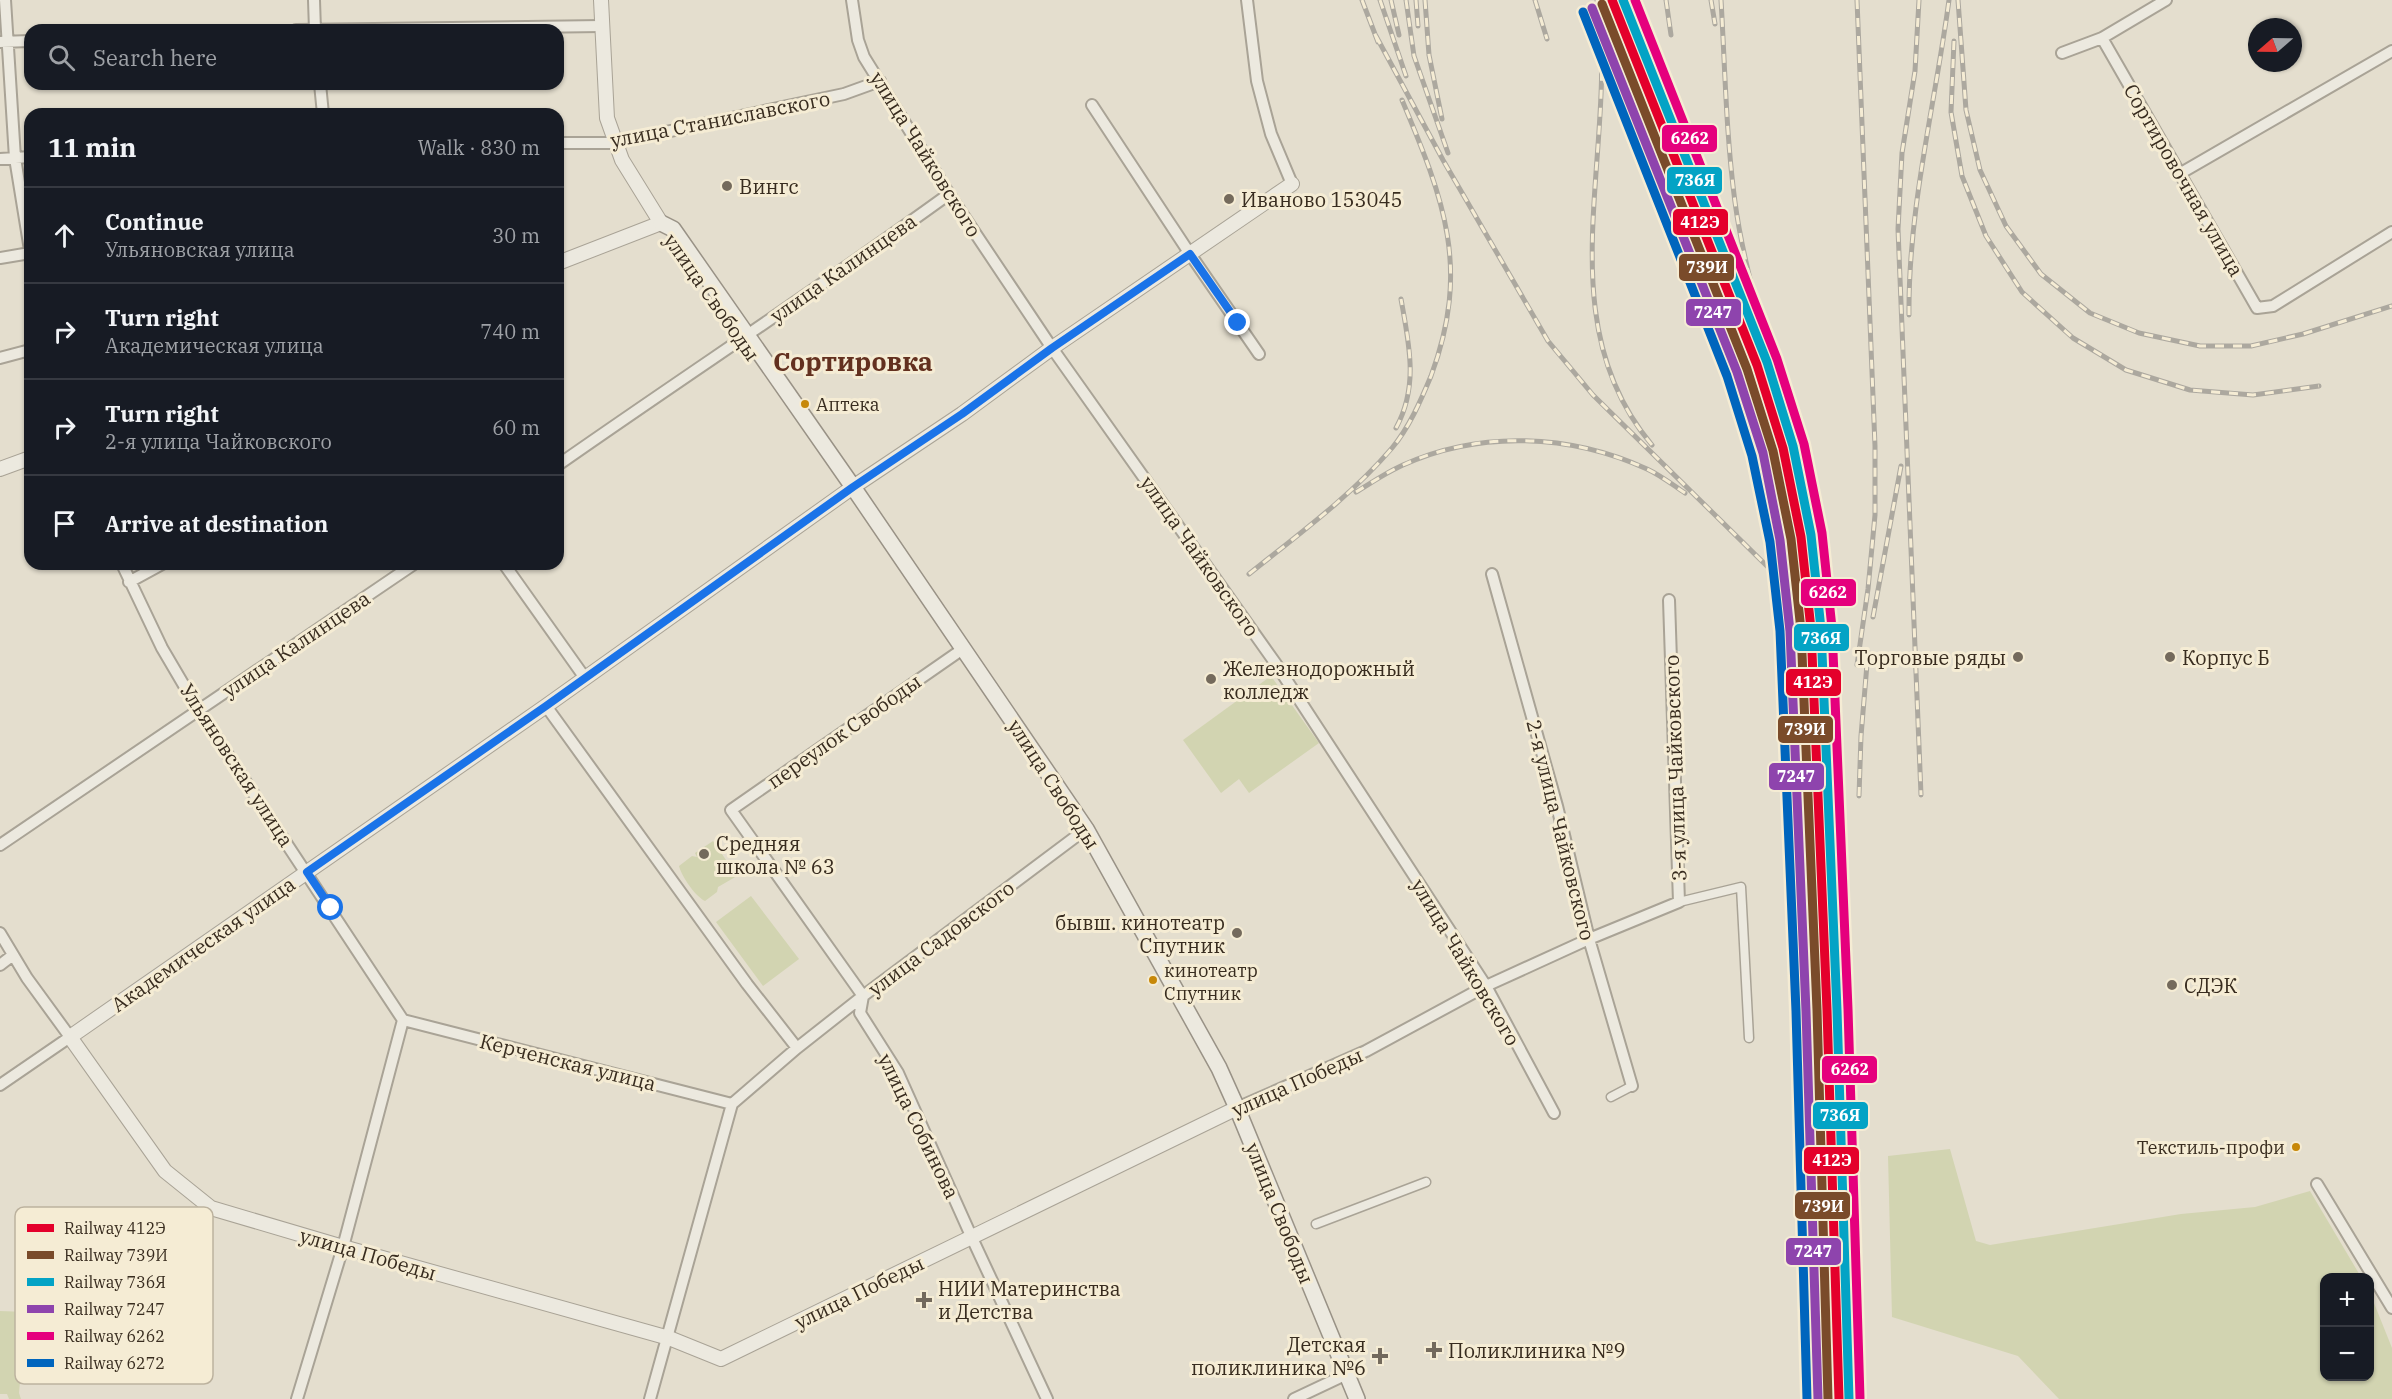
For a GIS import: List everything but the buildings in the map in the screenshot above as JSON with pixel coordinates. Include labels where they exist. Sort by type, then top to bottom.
[{"type":"main road","name":"улица Свободы","points":[[661,223],[743,336],[1083,831],[1213,1058],[1343,1376],[1357,1399]]},
{"type":"main road","name":"улица Свободы","points":[[849,490],[957,653],[1083,831]]},
{"type":"main road","name":"улица Свободы","points":[[1343,1376],[1348,1399]]},
{"type":"street","points":[[6,0],[4,42],[15,158],[24,214]]},
{"type":"street","points":[[314,0],[315,24]]},
{"type":"street","name":"улица Свободы","points":[[602,0],[607,118],[614,143],[622,160],[661,223]]},
{"type":"street","name":"улица Чайковского","points":[[852,0],[858,40],[864,57],[950,194],[1052,348],[1276,664],[1486,986],[1554,1113]]},
{"type":"street","points":[[1247,0],[1257,81],[1271,134],[1292,184]]},
{"type":"street","points":[[2062,53],[2102,38],[2166,0]]},
{"type":"street","points":[[564,27],[602,26]]},
{"type":"street","name":"Сортировочная улица","points":[[2102,38],[2257,308],[2273,306],[2392,232]]},
{"type":"street","points":[[4,42],[24,41]]},
{"type":"street","points":[[2181,173],[2392,51]]},
{"type":"street","name":"улица Станиславского","points":[[564,143],[614,143],[844,94],[880,81]]},
{"type":"street","points":[[321,90],[322,108]]},
{"type":"street","points":[[1092,105],[1259,354]]},
{"type":"street","points":[[0,159],[24,157]]},
{"type":"street","name":"Академическая улица","points":[[0,1085],[546,706],[849,490],[962,414],[1052,348],[1292,184]]},
{"type":"street","name":"улица Калинцева","points":[[564,461],[950,194]]},
{"type":"street","points":[[564,261],[661,223]]},
{"type":"street","points":[[0,258],[24,253]]},
{"type":"street","points":[[0,358],[24,352]]},
{"type":"street","points":[[0,469],[24,460]]},
{"type":"street","name":"Ульяновская улица","points":[[124,570],[162,648],[199,711],[403,1020]]},
{"type":"street","points":[[129,582],[151,570]]},
{"type":"street","name":"улица Калинцева","points":[[0,845],[405,570]]},
{"type":"street","points":[[508,570],[585,678]]},
{"type":"street","name":"2-я улица Чайковского","points":[[1492,574],[1557,806],[1589,939],[1632,1086]]},
{"type":"street","name":"3-я улица Чайковского","points":[[1670,600],[1679,902],[1741,887],[1749,1038]]},
{"type":"street","name":"переулок Свободы","points":[[731,810],[957,653]]},
{"type":"street","points":[[546,706],[741,975],[797,1048]]},
{"type":"street","name":"улица Собинова","points":[[731,810],[863,996],[860,1013],[898,1073],[1047,1399]]},
{"type":"street","name":"улица Садовского","points":[[732,1104],[797,1048],[863,996],[1083,831]]},
{"type":"street","name":"улица Победы","points":[[213,1209],[669,1338],[721,1359],[1233,1110],[1366,1051],[1486,986],[1589,939],[1679,902]]},
{"type":"street","points":[[0,933],[27,978],[70,1037]]},
{"type":"street","points":[[0,964],[13,956]]},
{"type":"street","points":[[297,1399],[343,1247],[403,1020]]},
{"type":"street","name":"Керченская улица","points":[[403,1020],[732,1104]]},
{"type":"street","name":"улица Победы","points":[[70,1037],[165,1171],[210,1207]]},
{"type":"street","points":[[1611,1097],[1632,1086]]},
{"type":"street","points":[[651,1399],[732,1104]]},
{"type":"street","points":[[1316,1224],[1426,1182]]},
{"type":"street","points":[[2317,1184],[2392,1308]]},
{"type":"street","points":[[1294,1399],[1343,1376]]},
{"type":"green space","points":[[1271,676],[1319,743],[1249,793],[1239,779],[1221,793],[1183,740]]},
{"type":"green space","points":[[713,841],[737,876],[718,887],[717,892],[705,901],[689,886],[679,866],[692,856],[697,857],[695,853]]},
{"type":"green space","points":[[751,896],[799,959],[763,986],[716,922]]},
{"type":"green space","points":[[1950,1149],[1976,1241],[1990,1245],[2181,1214],[2255,1207],[2310,1191],[2359,1273],[2320,1273],[2320,1381],[2374,1381],[2374,1303],[2392,1348],[2392,1399],[2059,1399],[2018,1356],[1892,1317],[1888,1156]]},
{"type":"green space","points":[[0,1311],[15,1312],[15,1384],[20,1384],[21,1399],[9,1399],[7,1394],[0,1394]]},
{"type":"railway","points":[[1362,0],[1378,42]]},
{"type":"railway","points":[[1380,0],[1406,76]]},
{"type":"railway","points":[[1391,0],[1399,35]]},
{"type":"railway","points":[[1406,0],[1414,56],[1448,153]]},
{"type":"railway","points":[[1416,0],[1418,26]]},
{"type":"railway","points":[[1425,0],[1429,55],[1442,119]]},
{"type":"railway","points":[[1535,0],[1547,39]]},
{"type":"railway","points":[[1597,0],[1602,56],[1593,230],[1593,287],[1601,342],[1620,395],[1652,445]]},
{"type":"railway","points":[[1666,0],[1671,35]]},
{"type":"railway","points":[[1711,0],[1715,24]]},
{"type":"railway","points":[[1721,0],[1735,202],[1744,253],[1765,336]]},
{"type":"railway","points":[[1857,0],[1875,446],[1875,515],[1868,589],[1857,665]]},
{"type":"railway","points":[[1919,0],[1915,71],[1902,153],[1898,229],[1921,795]]},
{"type":"railway","points":[[1909,315],[1913,235],[1923,157],[1949,0]]},
{"type":"railway","points":[[1958,0],[1966,110],[1980,170],[2006,226],[2041,274],[2090,313],[2139,333],[2200,346],[2251,346],[2303,334],[2392,306]]},
{"type":"railway","points":[[1376,36],[1443,160],[1548,341],[1593,395],[1773,572]]},
{"type":"railway","points":[[1954,41],[1951,112],[1962,176],[1986,236],[2022,292],[2073,338],[2126,370],[2190,390],[2253,395],[2319,386]]},
{"type":"railway","points":[[1249,574],[1324,514],[1376,466],[1404,432],[1431,376],[1443,337],[1449,301],[1450,268],[1447,235],[1430,170],[1402,100]]},
{"type":"railway","points":[[1396,428],[1408,396],[1410,381],[1409,349],[1401,299]]},
{"type":"railway","points":[[1356,492],[1385,474],[1432,454],[1463,446],[1525,441],[1557,443],[1618,457],[1652,471],[1685,493]]},
{"type":"railway","points":[[1873,617],[1901,466]]},
{"type":"railway","points":[[1859,796],[1868,652]]},
{"type":"rail line","name":"412Э","points":[[1612,0],[1757,365],[1783,448],[1801,537],[1811,629],[1827,1010],[1839,1399]]},
{"type":"rail line","name":"736Я","points":[[1623,0],[1767,362],[1793,446],[1811,535],[1821,629],[1837,1010],[1849,1399]]},
{"type":"rail line","name":"6262","points":[[1635,0],[1777,359],[1804,444],[1822,533],[1832,628],[1848,1009],[1860,1398]]},
{"type":"rail line","name":"739И","points":[[1602,4],[1747,369],[1773,451],[1791,539],[1801,630],[1817,1010],[1828,1399]]},
{"type":"rail line","name":"7247","points":[[1592,8],[1737,372],[1763,453],[1780,540],[1790,631],[1806,1011],[1818,1399]]},
{"type":"rail line","name":"6272","points":[[1583,12],[1727,376],[1752,456],[1770,542],[1780,631],[1796,1011],[1807,1399]]},
{"type":"place","name":"Вингс","points":[[727,186]]},
{"type":"place","name":"Иваново 153045","points":[[1229,199]]},
{"type":"place","name":"Аптека","points":[[805,404]]},
{"type":"place","name":"Торговые ряды","points":[[2018,657]]},
{"type":"place","name":"Корпус Б","points":[[2170,657]]},
{"type":"place","name":"Железнодорожный колледж","points":[[1211,679]]},
{"type":"place","name":"Средняя школа № 63","points":[[704,854]]},
{"type":"place","name":"бывш. кинотеатр Спутник","points":[[1237,933]]},
{"type":"place","name":"кинотеатр Спутник","points":[[1153,980]]},
{"type":"place","name":"СДЭК","points":[[2172,985]]},
{"type":"place","name":"Текстиль-профи","points":[[2296,1147]]},
{"type":"place","name":"НИИ Материнства и Детства","points":[[924,1300]]},
{"type":"place","name":"Поликлиника №9","points":[[1434,1350]]},
{"type":"place","name":"Детская поликлиника №6","points":[[1380,1356]]},
{"type":"district","name":"Сортировка","points":[[853,361]]},
{"type":"route","points":[[331,908],[307,872],[546,706],[853,487],[962,414],[1052,348],[1190,254],[1238,323]]}]
